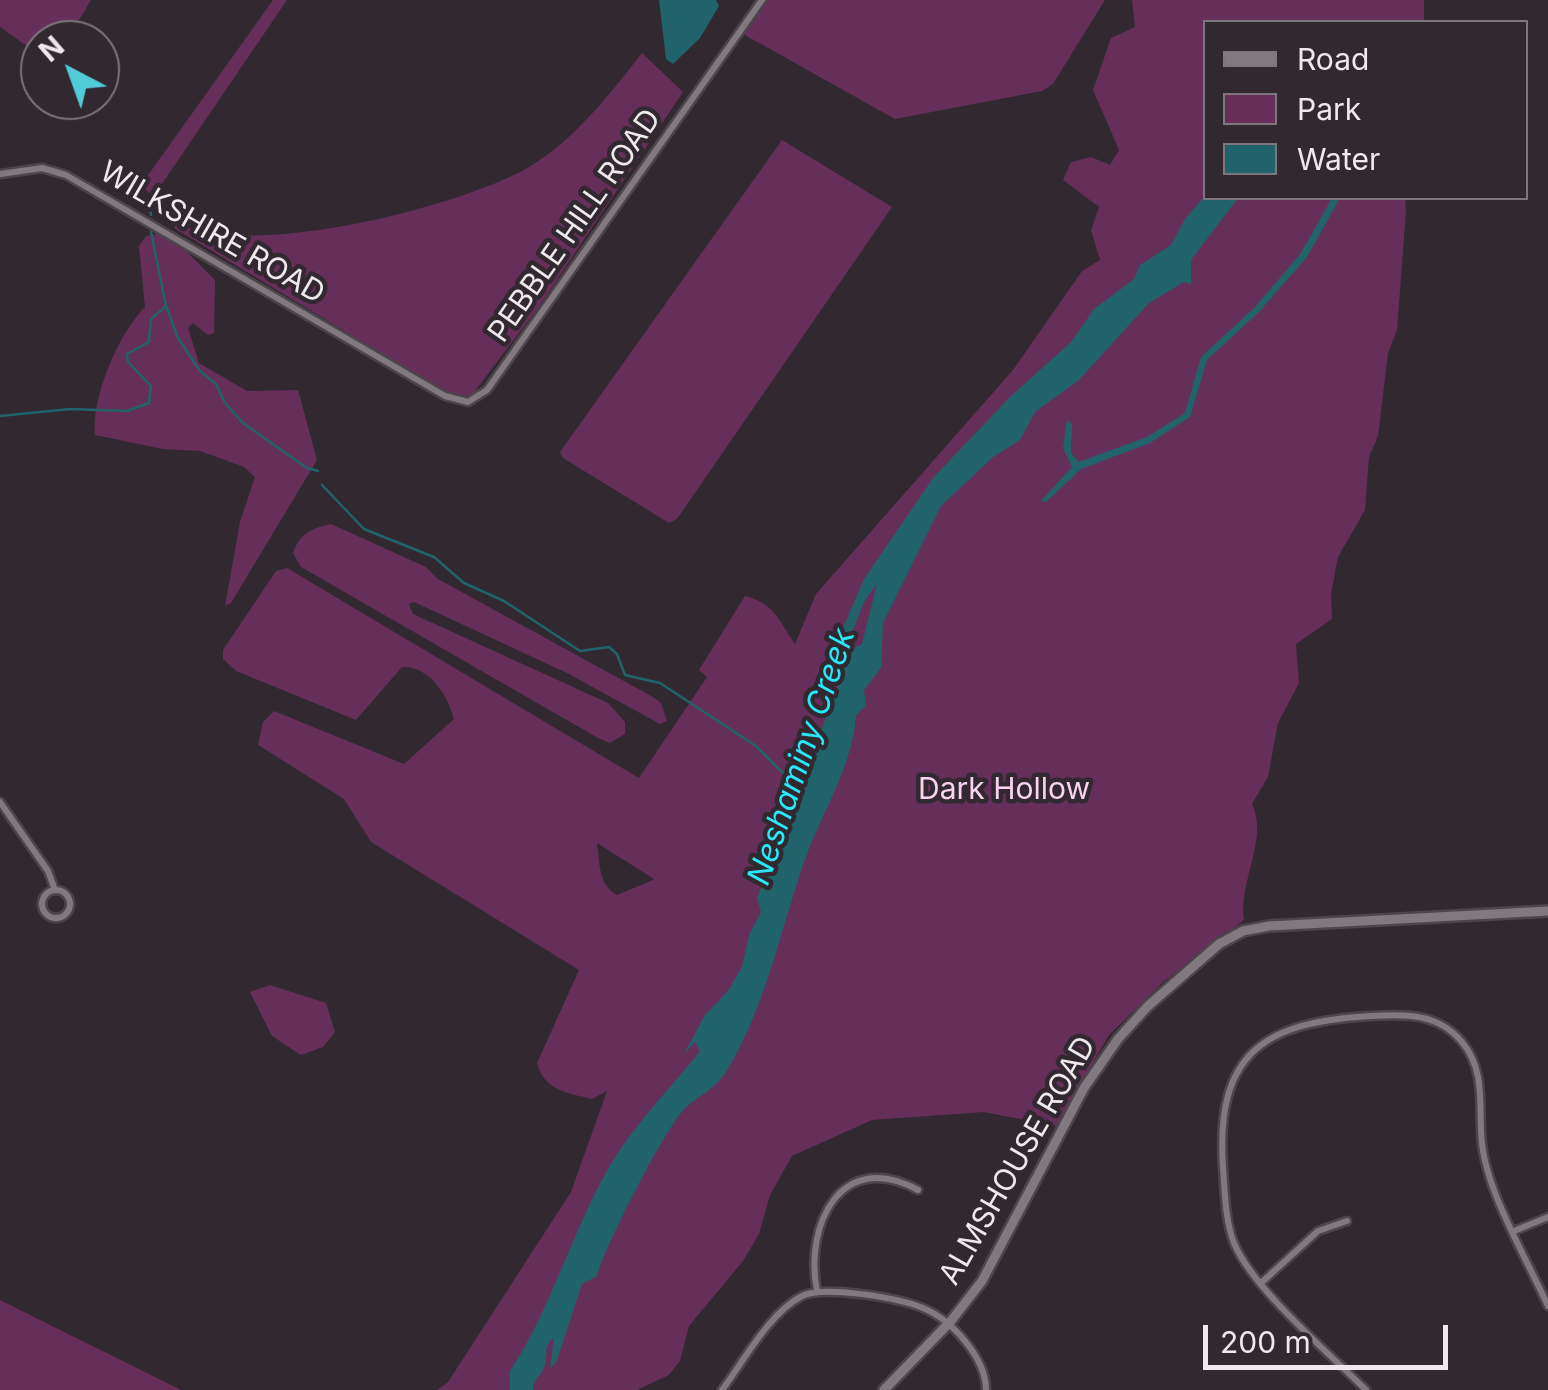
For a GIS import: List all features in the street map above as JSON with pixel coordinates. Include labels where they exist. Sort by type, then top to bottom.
[{"type":"main road","name":"ALMSHOUSE ROAD","points":[[884,1390],[946,1326],[995,1260],[1102,1060],[1148,1006],[1219,944],[1260,927],[1548,911]]},
{"type":"street","name":"PEBBLE HILL ROAD","points":[[393,366],[458,402],[483,394],[762,0]]},
{"type":"street","name":"WILKSHIRE ROAD","points":[[0,174],[42,168],[66,175],[393,366]]},
{"type":"street","points":[[0,802],[48,871],[54,890]]},
{"type":"street","points":[[54,890],[66,894],[70,902],[65,915],[56,918],[42,906],[44,896],[54,890]]},
{"type":"street","points":[[1366,1390],[1262,1282],[1240,1255],[1228,1222],[1223,1118],[1236,1076],[1254,1051],[1277,1033],[1305,1022],[1408,1014],[1438,1022],[1454,1034],[1477,1070],[1484,1153],[1548,1306]]},
{"type":"street","points":[[817,1291],[812,1253],[822,1214],[832,1198],[853,1185],[870,1182],[901,1183],[918,1190]]},
{"type":"street","points":[[1514,1231],[1548,1217]]},
{"type":"street","points":[[1262,1282],[1318,1231],[1347,1222]]},
{"type":"street","points":[[722,1390],[784,1310],[817,1291],[920,1307],[978,1358],[986,1390]]},
{"type":"green space","points":[[0,0],[91,0],[79,20],[20,20],[20,41],[0,27]]},
{"type":"green space","points":[[273,0],[287,0],[153,197],[141,185]]},
{"type":"green space","points":[[767,0],[1105,0],[1053,84],[1042,91],[895,119],[743,34]]},
{"type":"green space","name":"Dark Hollow","points":[[1132,0],[1424,0],[1424,20],[1203,20],[1203,200],[1405,200],[1406,211],[1397,330],[1388,353],[1378,436],[1369,457],[1365,510],[1338,557],[1331,594],[1332,619],[1296,644],[1299,683],[1278,723],[1268,777],[1252,804],[1257,832],[1245,891],[1244,920],[1162,983],[1109,1035],[1056,1126],[984,1112],[872,1120],[792,1156],[770,1195],[759,1234],[743,1261],[689,1326],[680,1361],[669,1375],[637,1390],[437,1390],[448,1382],[571,1192],[607,1091],[592,1099],[565,1092],[545,1079],[537,1063],[579,970],[371,842],[344,799],[258,745],[263,722],[274,711],[404,764],[454,719],[442,692],[429,677],[402,667],[356,720],[236,671],[223,659],[223,650],[276,571],[287,568],[639,778],[707,677],[699,670],[745,596],[770,608],[795,644],[816,594],[1013,370],[1082,271],[1100,260],[1091,230],[1099,207],[1063,180],[1071,162],[1091,157],[1110,165],[1119,150],[1093,90],[1111,38],[1135,27]],"holes":[[[597,843],[654,879],[617,895],[603,879]]]},
{"type":"green space","points":[[642,53],[683,92],[538,308],[472,395],[454,397],[174,228],[176,222],[209,233],[253,236],[304,232],[413,210],[506,179],[553,151],[594,112]]},
{"type":"green space","points":[[782,140],[892,207],[677,519],[669,523],[563,458],[560,452]]},
{"type":"green space","points":[[157,234],[185,250],[215,280],[214,333],[208,335],[193,323],[188,328],[199,363],[247,391],[298,390],[317,460],[231,603],[225,606],[240,522],[255,477],[244,467],[200,451],[163,449],[95,435],[97,403],[109,366],[145,307],[139,246],[146,236]]},
{"type":"green space","points":[[331,524],[426,567],[438,579],[653,697],[661,703],[667,721],[660,724],[567,673],[414,602],[409,604],[413,614],[608,703],[625,722],[625,734],[610,743],[598,738],[301,567],[293,553],[299,541],[312,530]]},
{"type":"green space","points":[[270,985],[326,1003],[335,1032],[323,1047],[301,1055],[272,1036],[250,992]]},
{"type":"green space","points":[[0,1300],[181,1390],[0,1390]]},
{"type":"water","points":[[659,0],[716,0],[719,6],[700,38],[673,64],[666,59]]},
{"type":"water","points":[[1203,198],[1236,200],[1191,260],[1191,284],[1184,282],[1149,303],[1079,380],[1035,412],[1020,440],[992,458],[941,506],[883,623],[881,668],[864,690],[866,706],[856,715],[849,753],[810,846],[761,998],[739,1048],[721,1079],[681,1113],[661,1144],[597,1276],[582,1284],[556,1363],[550,1368],[554,1337],[533,1390],[510,1390],[510,1371],[608,1169],[641,1121],[700,1051],[695,1042],[684,1054],[705,1015],[728,991],[742,967],[749,935],[761,912],[757,898],[768,871],[773,833],[784,807],[800,789],[838,684],[841,655],[836,644],[864,579],[933,478],[1009,398],[1071,342],[1094,309],[1134,279],[1140,265],[1171,245],[1185,219]],"holes":[[[877,584],[862,644],[850,650],[848,643],[864,602]]]},
{"type":"water","points":[[1331,200],[1339,200],[1307,257],[1259,312],[1207,360],[1190,417],[1150,443],[1081,469],[1046,502],[1041,501],[1072,467],[1063,448],[1067,420],[1072,424],[1071,453],[1079,462],[1147,437],[1185,413],[1201,357],[1254,308],[1301,253]]},
{"type":"waterway","points":[[150,208],[151,215]]},
{"type":"waterway","points":[[151,232],[166,306],[178,338],[200,371],[216,384],[225,403],[243,423],[307,468],[318,471]]},
{"type":"waterway","points":[[0,416],[70,409],[127,411],[149,403],[151,386],[128,362],[127,354],[149,342],[151,319],[166,306]]},
{"type":"waterway","name":"Neshaminy Creek","points":[[322,485],[364,529],[434,557],[464,583],[504,601],[580,651],[609,647],[617,654],[625,675],[660,683],[756,746],[801,791]]}]
